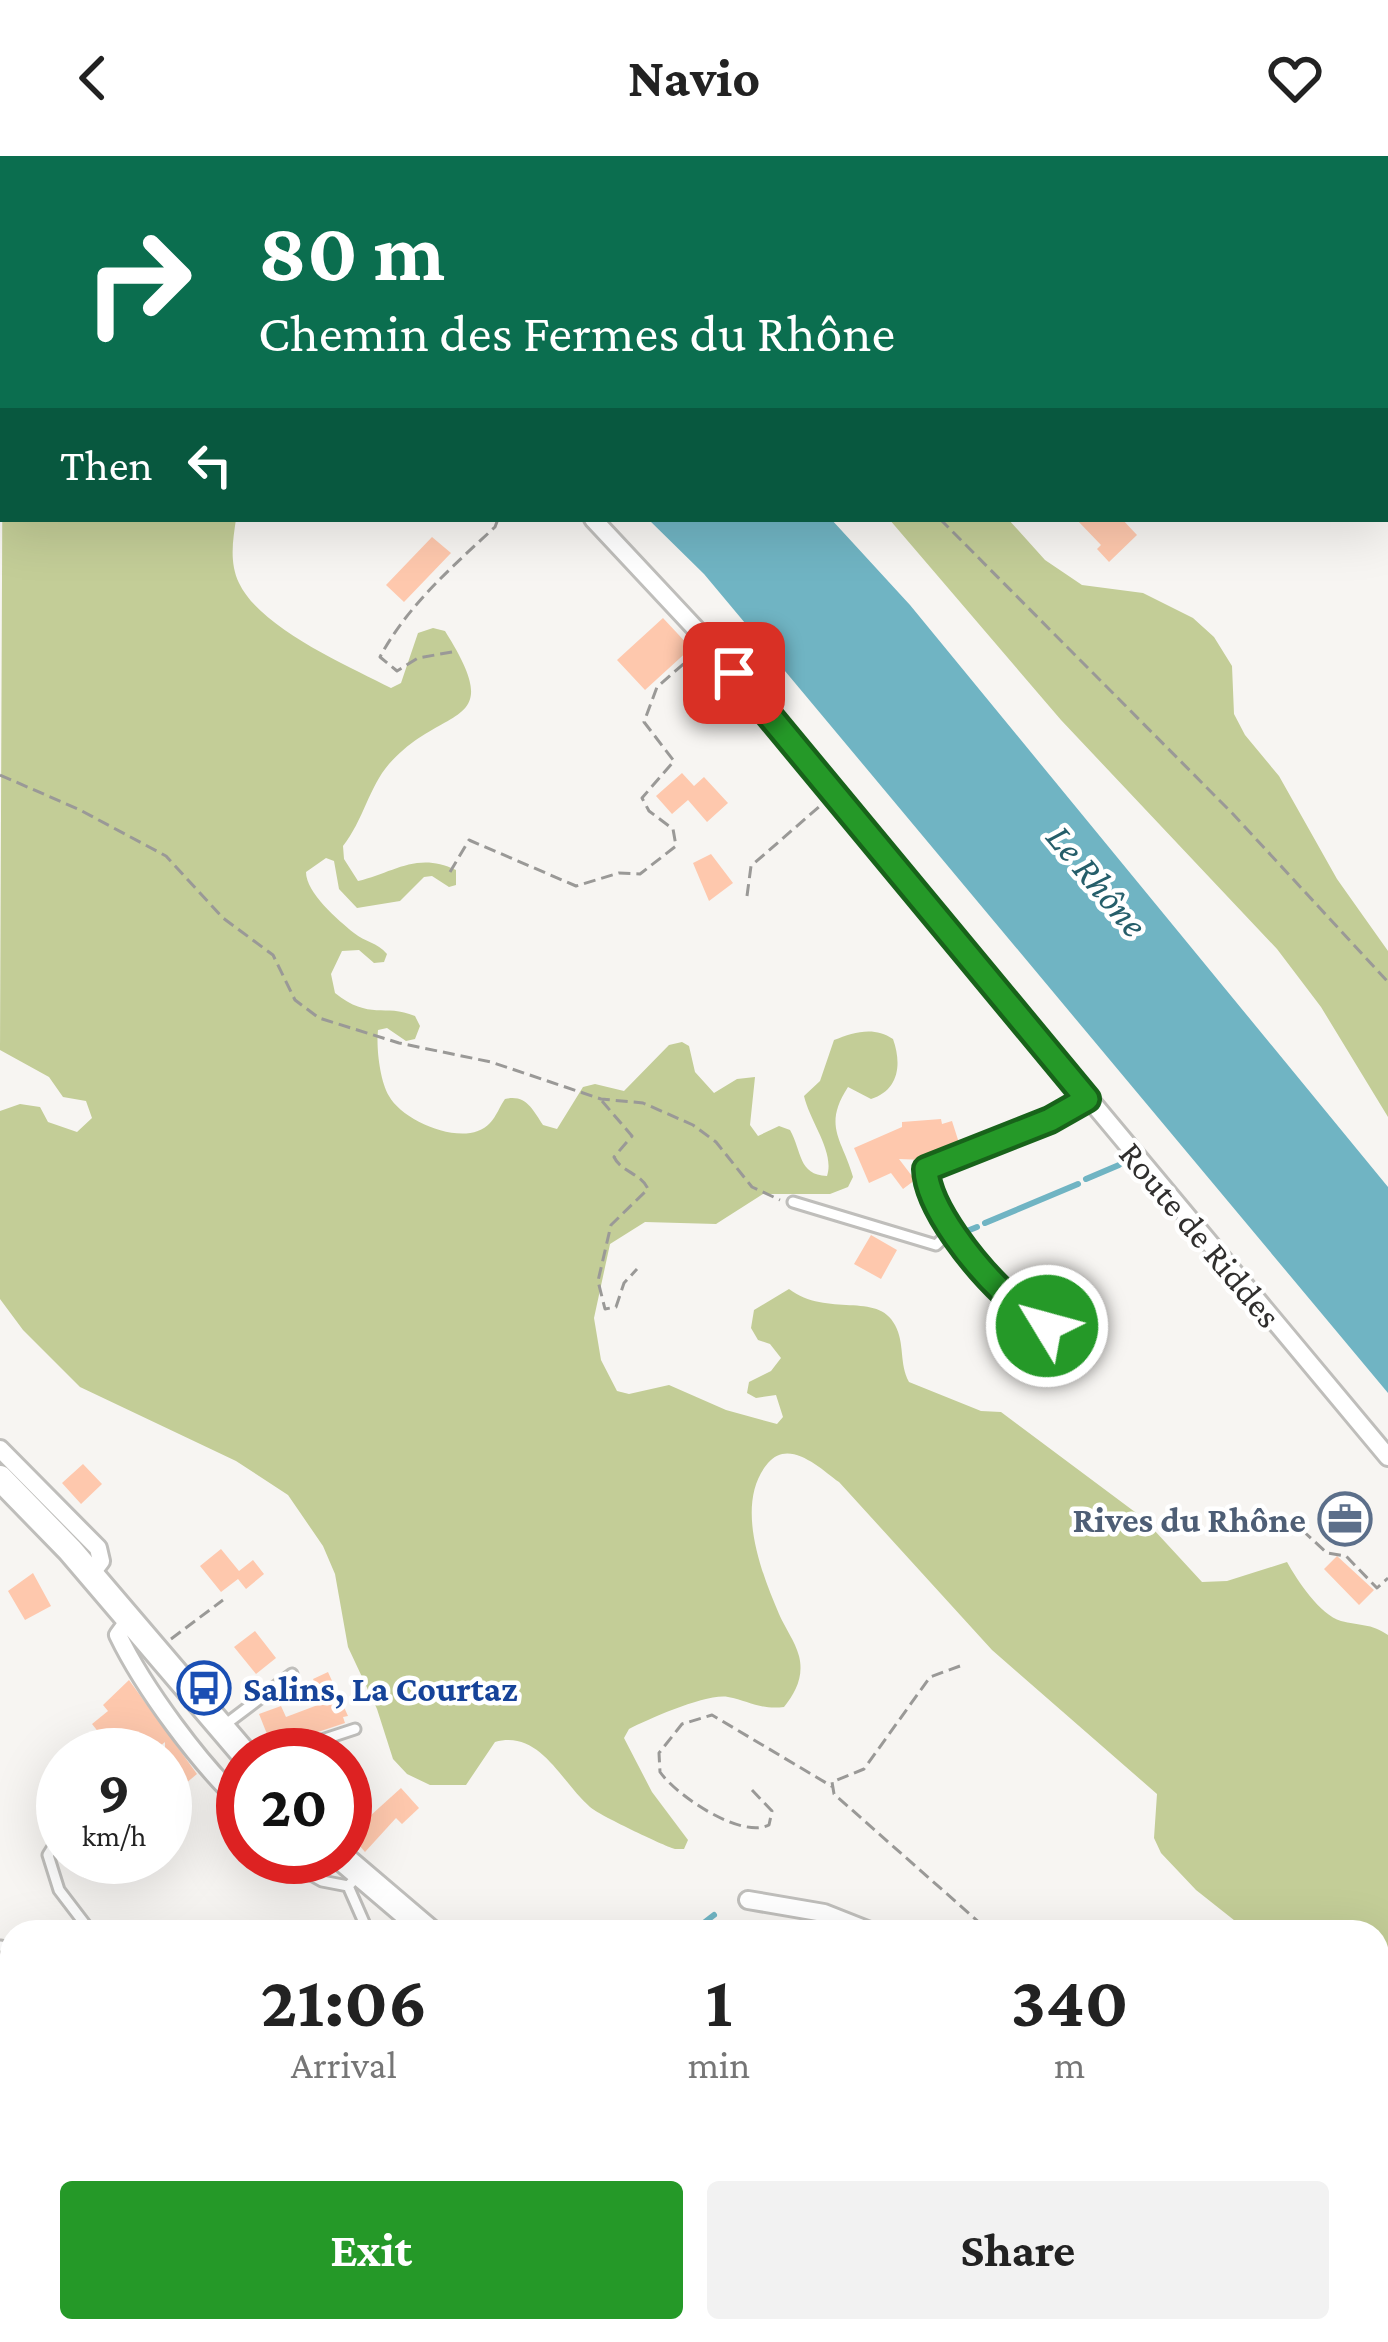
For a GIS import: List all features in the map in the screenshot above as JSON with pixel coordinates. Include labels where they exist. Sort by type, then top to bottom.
[{"type":"main road","points":[[0,1478],[91,1574],[222,1727]]},
{"type":"main road","points":[[360,1884],[412,1920]]},
{"type":"street","name":"Route de Riddes","points":[[595,522],[708,642],[1388,1457]]},
{"type":"street","points":[[0,1449],[98,1549],[101,1561],[91,1574]]},
{"type":"street","points":[[129,1620],[118,1635],[139,1673],[216,1778]]},
{"type":"street","points":[[748,1900],[842,1920]]},
{"type":"lane","points":[[1047,1326],[1016,1295],[1005,1294],[974,1265],[930,1196],[926,1169],[1050,1120],[1087,1099]]},
{"type":"lane","points":[[793,1202],[936,1245],[952,1230]]},
{"type":"lane","points":[[222,1727],[292,1674]]},
{"type":"lane","points":[[57,1884],[82,1920]]},
{"type":"lane","points":[[355,1884],[364,1920]]},
{"type":"path","points":[[452,652],[418,658],[397,671],[380,657],[393,633],[497,522]]},
{"type":"path","points":[[943,522],[1233,814],[1388,982]]},
{"type":"path","points":[[449,872],[470,840],[577,886],[619,873],[640,874],[661,860],[676,846],[673,829],[649,812],[642,798],[674,760],[644,722],[657,686],[708,642]]},
{"type":"path","points":[[0,775],[80,810],[166,856],[223,918],[274,955],[295,1000],[320,1018],[399,1043],[491,1062],[601,1099],[643,1103],[693,1125],[716,1142],[752,1187],[771,1199],[793,1202]]},
{"type":"path","points":[[747,896],[752,866],[835,794]]},
{"type":"path","points":[[601,1099],[632,1136],[614,1157],[618,1165],[644,1180],[648,1189],[611,1225],[598,1281],[605,1309],[616,1307],[624,1282],[637,1269]]},
{"type":"path","points":[[1302,1530],[1328,1553],[1346,1556],[1377,1588],[1388,1578]]},
{"type":"path","points":[[156,1652],[223,1600]]},
{"type":"path","points":[[960,1666],[930,1677],[864,1769],[855,1776],[839,1776],[833,1787],[835,1794],[977,1920]]},
{"type":"path","points":[[752,1790],[772,1811],[763,1829],[738,1828],[682,1793],[660,1772],[659,1754],[682,1724],[712,1715],[744,1731],[822,1785],[833,1787]]},
{"type":"green space","points":[[2,522],[236,522],[233,559],[239,583],[250,600],[307,644],[391,688],[401,683],[418,633],[433,628],[445,631],[471,685],[469,701],[461,712],[389,764],[343,846],[344,859],[358,881],[406,865],[429,863],[456,870],[456,885],[449,887],[432,876],[424,877],[400,901],[357,908],[339,889],[334,861],[326,858],[306,872],[311,889],[332,914],[387,954],[384,962],[374,963],[359,950],[342,951],[331,974],[335,993],[358,1007],[415,1016],[420,1026],[415,1039],[406,1041],[387,1028],[378,1030],[379,1064],[396,1106],[436,1129],[466,1133],[490,1123],[505,1099],[512,1098],[528,1104],[543,1125],[557,1129],[583,1087],[595,1084],[624,1091],[669,1045],[682,1042],[689,1046],[695,1072],[714,1093],[737,1079],[755,1077],[750,1125],[758,1136],[779,1126],[790,1130],[806,1167],[827,1176],[825,1147],[804,1096],[820,1081],[834,1040],[871,1031],[893,1039],[897,1067],[893,1083],[871,1099],[848,1087],[836,1113],[837,1133],[853,1177],[848,1187],[830,1194],[763,1194],[716,1224],[645,1222],[610,1244],[594,1318],[601,1360],[617,1391],[629,1394],[669,1385],[726,1410],[777,1424],[783,1417],[776,1395],[756,1398],[747,1393],[749,1382],[771,1371],[781,1358],[751,1328],[754,1310],[789,1289],[819,1302],[877,1309],[895,1325],[909,1382],[981,1411],[1001,1412],[1143,1518],[1202,1582],[1227,1581],[1287,1562],[1325,1612],[1388,1635],[1388,1920],[1234,1920],[1161,1853],[1154,1838],[1157,1794],[992,1650],[839,1482],[795,1454],[776,1456],[768,1463],[758,1479],[752,1517],[759,1558],[800,1663],[798,1683],[788,1701],[776,1708],[728,1697],[706,1699],[629,1729],[624,1738],[652,1792],[688,1840],[684,1849],[631,1830],[590,1807],[548,1760],[525,1743],[495,1742],[466,1785],[430,1785],[407,1774],[393,1759],[377,1709],[348,1647],[335,1574],[323,1546],[288,1495],[236,1461],[80,1387],[23,1330],[0,1299],[0,1111],[20,1104],[40,1107],[48,1122],[77,1132],[92,1118],[86,1101],[63,1097],[49,1077],[0,1050]]},
{"type":"green space","points":[[892,522],[1011,522],[1045,560],[1082,585],[1143,593],[1193,618],[1214,637],[1232,666],[1234,714],[1245,735],[1279,776],[1337,879],[1388,951],[1388,1117],[1321,1007],[1277,949],[1061,720]]},
{"type":"water","name":"Le Rhône","points":[[651,522],[834,522],[910,605],[1388,1187],[1388,1393],[704,574]]},
{"type":"building","points":[[1079,522],[1125,522],[1137,535],[1109,562],[1097,549],[1101,545]]},
{"type":"building","points":[[432,537],[451,553],[404,602],[386,585]]},
{"type":"building","points":[[663,618],[691,648],[645,690],[617,660]]},
{"type":"building","points":[[682,773],[694,786],[704,777],[728,803],[707,822],[688,800],[672,814],[656,796]]},
{"type":"building","points":[[711,854],[733,883],[709,901],[693,863]]},
{"type":"building","points":[[941,1119],[942,1124],[952,1121],[960,1146],[924,1160],[899,1159],[915,1180],[903,1189],[891,1173],[869,1183],[854,1148],[902,1127],[902,1122]]},
{"type":"building","points":[[871,1235],[897,1250],[881,1279],[854,1264]]},
{"type":"building","points":[[1006,1304],[1012,1304],[1041,1333],[1024,1351],[991,1320]]},
{"type":"building","points":[[83,1464],[102,1484],[81,1504],[62,1483]]},
{"type":"building","points":[[221,1549],[239,1571],[253,1560],[264,1574],[246,1589],[238,1579],[221,1592],[200,1566]]},
{"type":"building","points":[[1337,1556],[1374,1590],[1359,1605],[1324,1569]]},
{"type":"building","points":[[33,1573],[51,1606],[25,1620],[8,1591]]},
{"type":"building","points":[[255,1631],[276,1658],[256,1674],[234,1647]]},
{"type":"building","points":[[328,1672],[348,1716],[343,1717],[345,1723],[330,1728],[265,1728],[259,1714],[281,1706],[286,1717],[323,1703],[313,1679]]},
{"type":"building","points":[[129,1680],[164,1728],[95,1728],[92,1724],[108,1711],[103,1705]]},
{"type":"building","points":[[401,1788],[419,1808],[402,1824],[396,1818],[372,1844],[372,1814]]},
{"type":"waterway","points":[[1086,1179],[1119,1165]]},
{"type":"waterway","points":[[985,1223],[1078,1184]]},
{"type":"waterway","points":[[962,1233],[977,1227]]},
{"type":"waterway","points":[[708,1920],[714,1915]]},
{"type":"place","name":"Rives du Rhône","points":[[1345,1519]]},
{"type":"place","name":"Salins, La Courtaz","points":[[204,1688]]},
{"type":"route","points":[[734,673],[1087,1099],[1050,1120],[926,1169],[930,1196],[974,1265],[1005,1294],[1016,1295],[1047,1326]]}]
